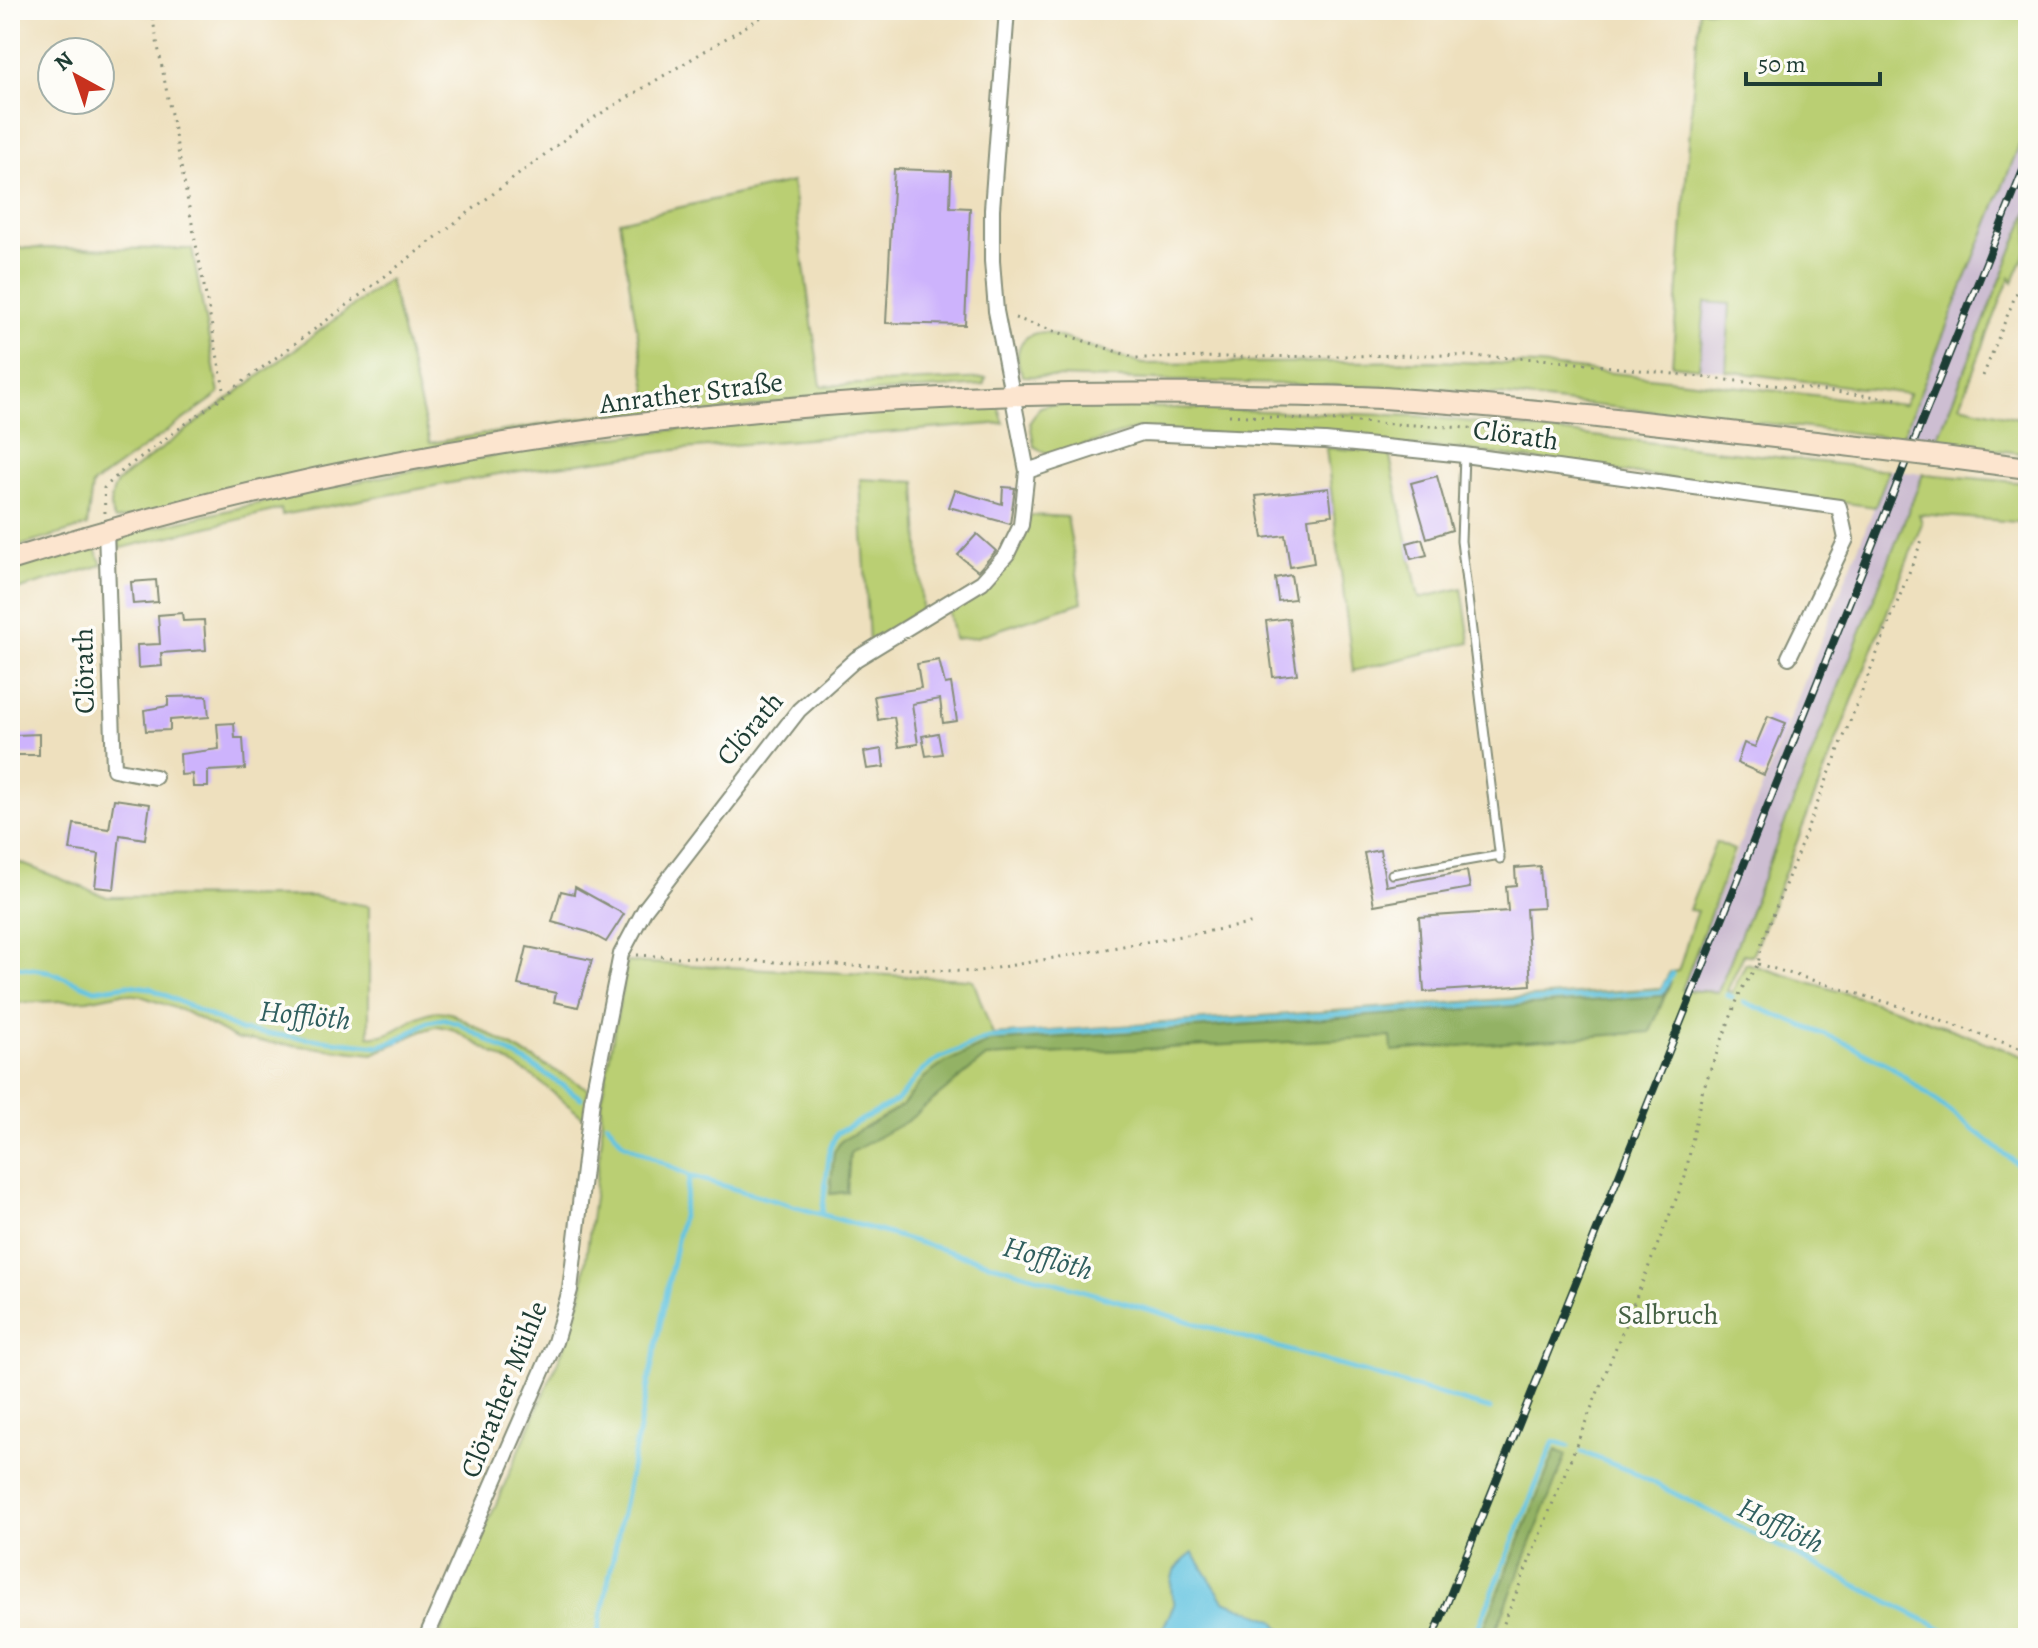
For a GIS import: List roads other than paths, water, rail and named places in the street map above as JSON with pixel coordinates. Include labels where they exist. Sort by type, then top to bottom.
[{"type":"main road","name":"Anrather Straße","points":[[10,560],[106,530],[294,484],[457,452],[656,423],[806,407],[1012,393],[1125,392],[1393,399]]},
{"type":"main road","name":"Clörath","points":[[1393,399],[1878,449],[2028,468]]},
{"type":"street","name":"Clörath","points":[[594,1095],[621,954],[645,909],[799,710],[856,659],[982,582],[1007,554],[1021,525],[1027,471],[996,311],[992,209],[1007,10]]},
{"type":"street","name":"Clörath","points":[[1027,471],[1142,433],[1325,441],[1464,455],[1839,507],[1846,539],[1789,657]]},
{"type":"street","name":"Clörath","points":[[106,530],[114,769],[155,777]]},
{"type":"street","name":"Clörather Mühle","points":[[426,1638],[555,1342],[570,1290],[594,1095]]},
{"type":"lane","points":[[1392,874],[1500,857],[1461,541],[1464,455]]},
{"type":"water","points":[[1193,1553],[1224,1601],[1274,1620],[1288,1638],[1149,1638],[1162,1630],[1174,1605],[1171,1588],[1173,1575]]},
{"type":"waterway","name":"Hofflöth","points":[[10,966],[47,971],[95,990],[129,985],[150,988],[242,1031],[379,1046],[398,1040],[428,1022],[444,1019],[458,1023],[540,1070],[581,1098]]},
{"type":"waterway","points":[[822,1214],[830,1148],[837,1133],[897,1101],[921,1072],[940,1058],[988,1038],[1661,992],[1672,974]]},
{"type":"waterway","points":[[1727,995],[1732,997]]},
{"type":"waterway","points":[[1744,1002],[1848,1044],[1892,1067],[2028,1172]]},
{"type":"waterway","name":"Hofflöth","points":[[607,1123],[623,1143],[690,1176],[1490,1409]]},
{"type":"waterway","points":[[597,1638],[690,1176]]},
{"type":"waterway","points":[[1474,1638],[1554,1441],[1568,1446]]},
{"type":"waterway","name":"Hofflöth","points":[[1582,1452],[1632,1472],[1960,1638]]},
{"type":"railway","points":[[1433,1638],[2028,158]]},
{"type":"park label","name":"Salbruch","points":[[1668,1314]]}]
